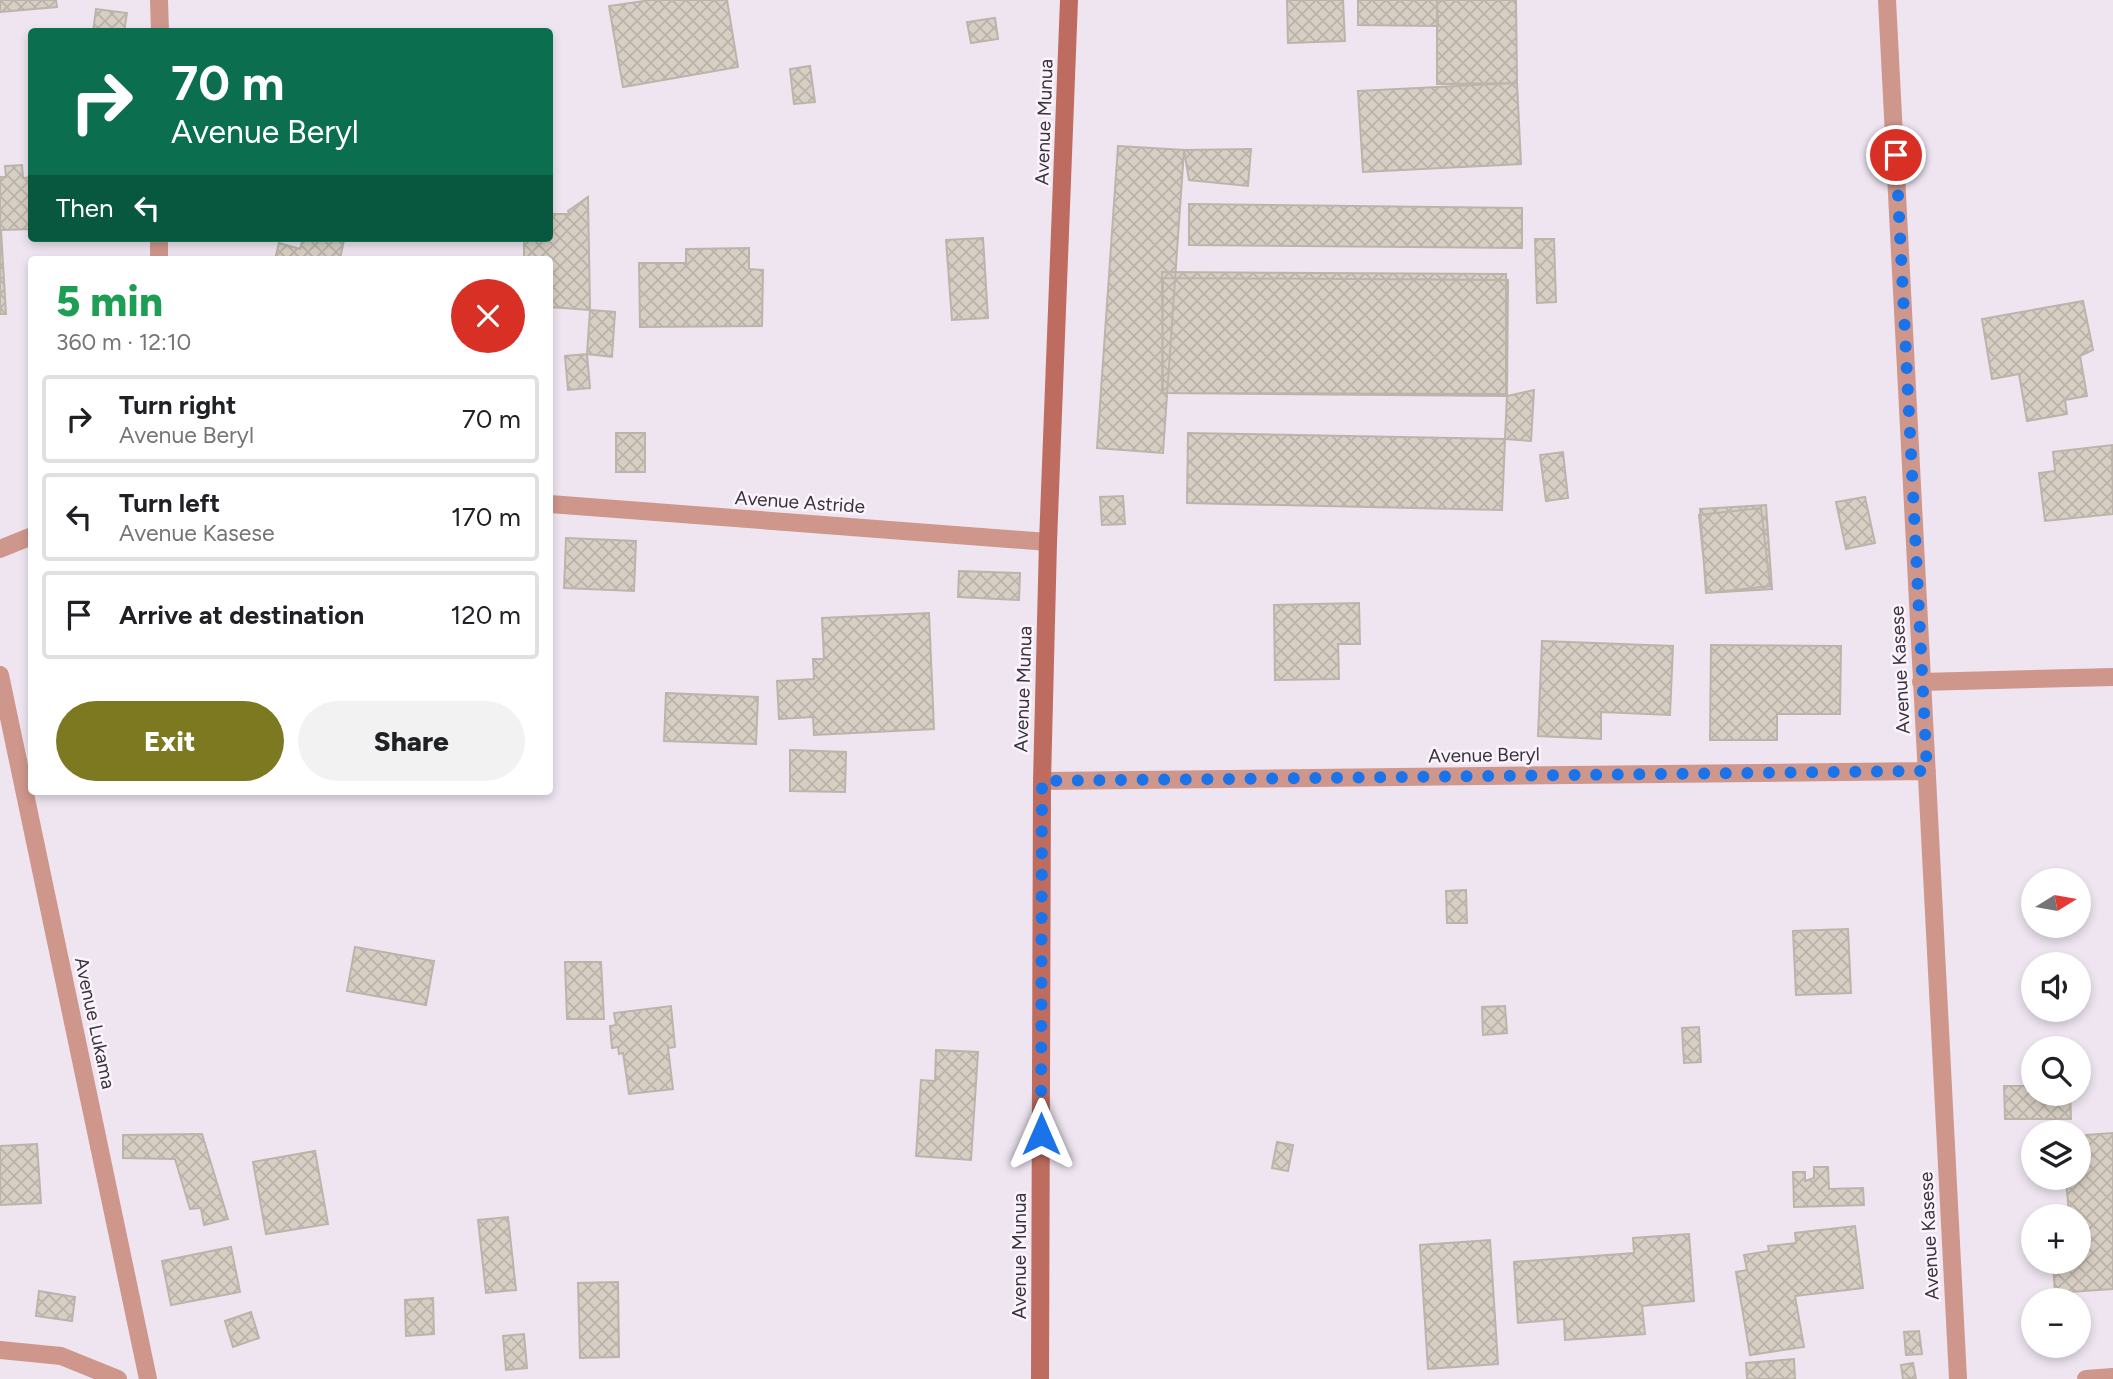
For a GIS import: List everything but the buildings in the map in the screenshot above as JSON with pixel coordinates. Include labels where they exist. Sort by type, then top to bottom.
[{"type":"main road","name":"Avenue Munua","points":[[1040,1379],[1042,781],[1048,542],[1069,0]]},
{"type":"street","points":[[159,0],[160,28]]},
{"type":"street","name":"Avenue Kasese","points":[[1887,0],[1958,1379]]},
{"type":"street","name":"Avenue Astride","points":[[553,504],[1048,542]]},
{"type":"street","points":[[0,549],[28,538]]},
{"type":"street","name":"Avenue Lukama","points":[[0,675],[148,1379]]},
{"type":"street","points":[[1921,681],[2113,677]]},
{"type":"street","name":"Avenue Beryl","points":[[1042,781],[1927,771]]},
{"type":"street","points":[[0,1350],[61,1356],[118,1379]]},
{"type":"street","points":[[2086,1379],[2113,1377]]},
{"type":"route","points":[[1041,1134],[1042,781],[1927,771],[1896,155]]}]
